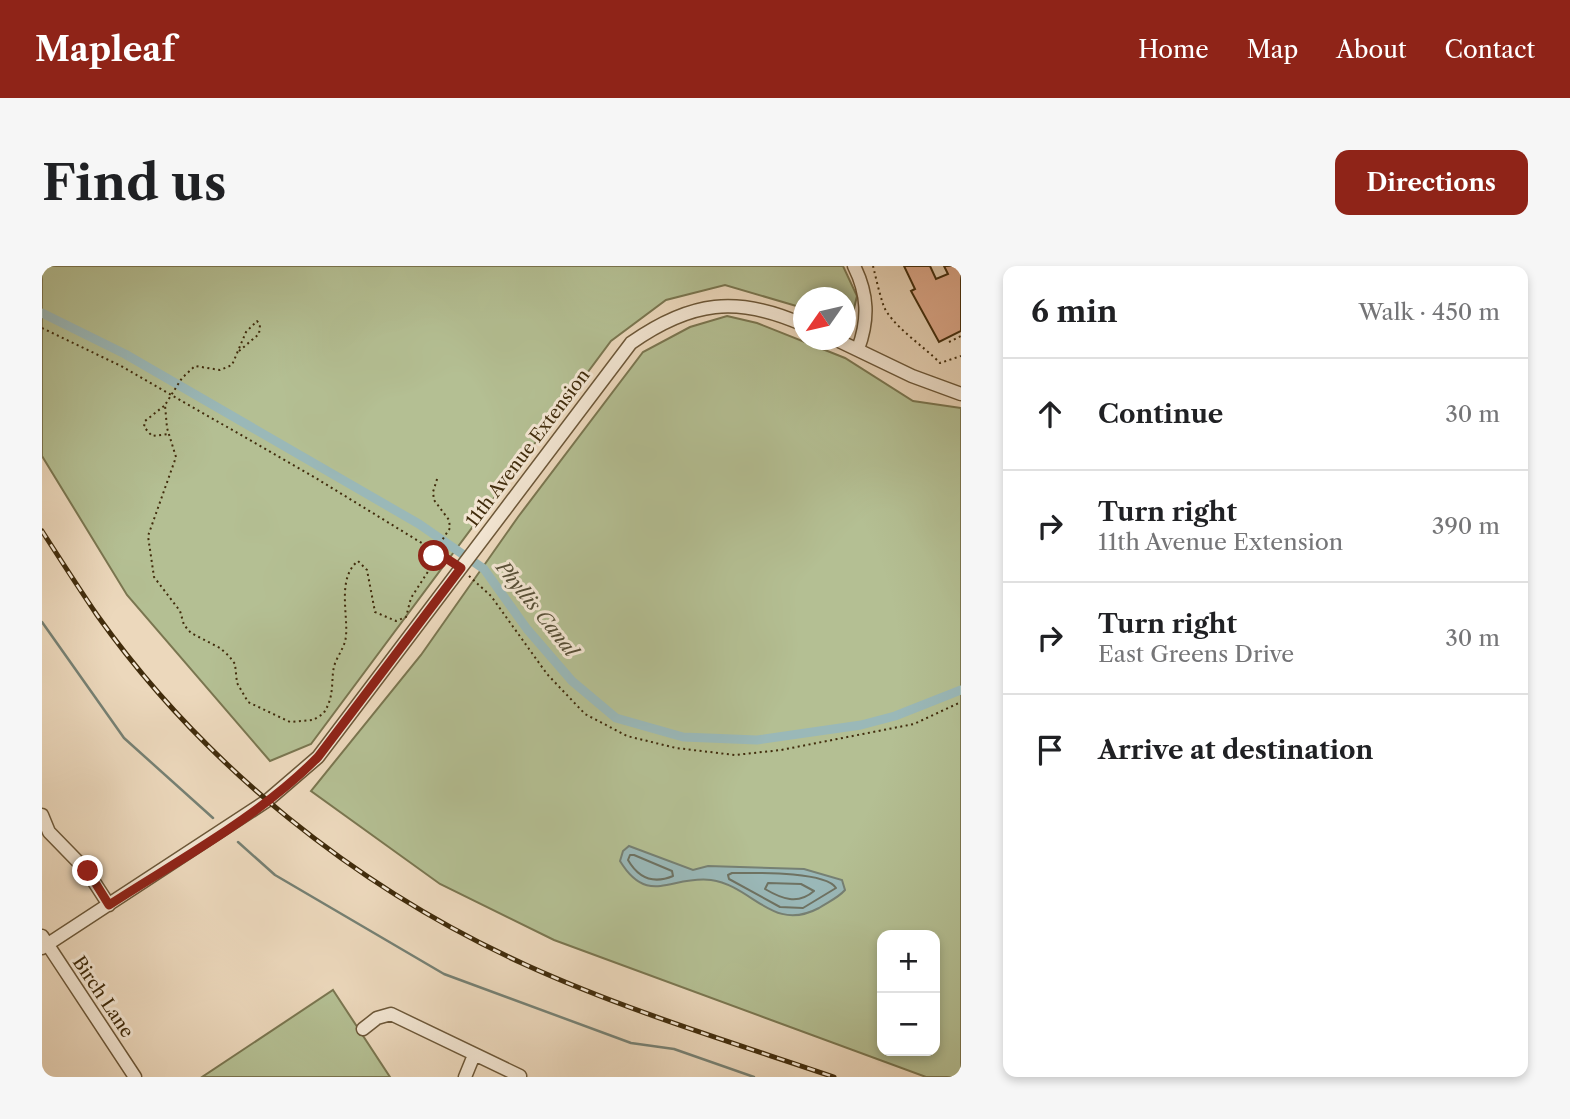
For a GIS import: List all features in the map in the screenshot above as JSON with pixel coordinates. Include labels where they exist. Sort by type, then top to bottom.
[{"type":"street","points":[[853,266],[865,295],[865,330],[858,349],[912,376],[961,394]]},
{"type":"street","name":"11th Avenue Extension","points":[[44,943],[109,905],[268,800],[304,772],[318,757],[606,373],[638,338],[675,317],[724,306],[762,308],[793,321]]},
{"type":"street","points":[[42,815],[49,832],[88,871],[109,905]]},
{"type":"street","name":"Birch Lane","points":[[44,943],[135,1077]]},
{"type":"street","points":[[363,1029],[377,1018],[391,1014],[520,1076]]},
{"type":"street","points":[[465,1077],[474,1055]]},
{"type":"path","points":[[873,266],[883,304],[905,332],[932,353],[940,363],[961,356]]},
{"type":"path","points":[[169,434],[152,436],[144,427],[145,421],[165,405],[182,378],[195,366],[226,369],[239,351],[250,325],[257,321],[260,325],[259,334],[239,351]]},
{"type":"path","points":[[42,328],[121,366],[314,477],[461,567],[491,596],[547,674],[584,714],[626,736],[676,748],[735,755],[781,750],[914,724],[961,702]]},
{"type":"path","points":[[949,342],[961,336]]},
{"type":"path","points":[[165,405],[176,457],[148,536],[154,577],[180,611],[184,625],[191,633],[220,648],[229,656],[235,664],[241,693],[248,702],[290,722],[323,714],[328,708],[335,680],[334,663],[343,649],[346,634],[347,581],[355,563],[361,562],[366,566],[375,612],[396,621],[406,617],[410,611],[411,598],[429,570],[436,550],[447,532],[449,520],[434,500],[433,492],[438,477]]},
{"type":"green space","points":[[42,266],[843,266],[853,287],[793,287],[793,305],[725,285],[666,300],[611,341],[311,744],[270,761],[127,595],[42,456]]},
{"type":"green space","points":[[727,316],[757,323],[793,337],[793,350],[825,350],[845,358],[913,401],[961,408],[961,1077],[926,1077],[554,940],[440,884],[311,791],[421,655],[518,517],[643,352],[690,327]]},
{"type":"green space","points":[[333,990],[390,1077],[202,1077]]},
{"type":"water","points":[[629,846],[693,870],[708,866],[804,869],[842,880],[845,890],[819,908],[803,914],[788,915],[775,912],[739,890],[711,880],[661,886],[640,883],[620,861],[623,851]]},
{"type":"building","points":[[904,266],[930,266],[936,279],[948,274],[944,266],[961,266],[961,331],[939,342],[911,291],[915,289]]},
{"type":"waterway","name":"Phyllis Canal","points":[[42,313],[125,354],[419,524],[484,569],[527,629],[572,681],[616,718],[683,737],[757,740],[861,725],[895,716],[961,690]]},
{"type":"waterway","points":[[42,622],[124,738],[213,818]]},
{"type":"waterway","points":[[238,842],[275,875],[444,974],[631,1043],[674,1049],[754,1077]]},
{"type":"railway","points":[[42,531],[97,615],[140,671],[186,723],[236,772],[289,818],[344,860],[463,934],[526,965],[640,1011],[834,1077]]},
{"type":"route","points":[[88,871],[109,905],[268,800],[304,772],[461,568],[435,551],[434,556]]}]
